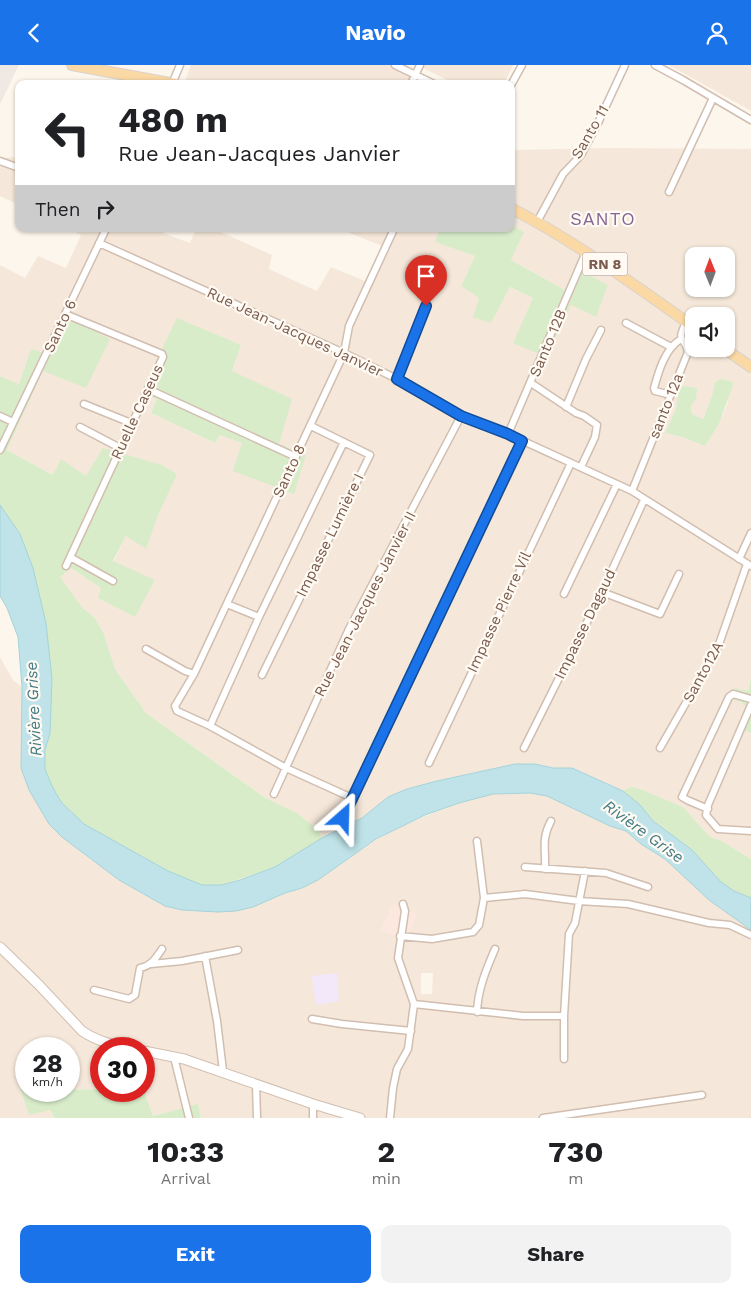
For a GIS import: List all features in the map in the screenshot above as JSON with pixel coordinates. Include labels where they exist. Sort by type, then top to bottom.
[{"type":"main road","points":[[72,65],[156,80]]},
{"type":"main road","name":"RN 8","points":[[515,210],[586,252],[685,320]]},
{"type":"main road","points":[[735,356],[751,367]]},
{"type":"street","points":[[174,80],[180,65]]},
{"type":"street","points":[[395,65],[426,80]]},
{"type":"street","points":[[413,80],[420,65]]},
{"type":"street","points":[[514,80],[522,65]]},
{"type":"street","name":"Santo 11","points":[[537,222],[563,174],[581,155],[625,65]]},
{"type":"street","points":[[655,65],[751,120]]},
{"type":"street","points":[[669,192],[714,98]]},
{"type":"street","points":[[0,161],[15,167]]},
{"type":"street","name":"Santo 6","points":[[0,450],[104,232]]},
{"type":"street","name":"Santo 8","points":[[210,726],[176,709],[176,703],[194,674],[344,353],[349,326],[393,232]]},
{"type":"street","name":"Rue Jean-Jacques Janvier","points":[[99,243],[344,353],[397,379],[461,416],[508,434],[632,491],[749,565]]},
{"type":"street","name":"Santo 12B","points":[[508,434],[586,252]]},
{"type":"street","points":[[397,379],[426,306]]},
{"type":"street","name":"Ruelle Caseus","points":[[65,313],[162,354],[164,357],[66,566]]},
{"type":"street","points":[[626,323],[671,347]]},
{"type":"street","name":"santo 12a","points":[[632,491],[688,352],[680,334],[685,329]]},
{"type":"street","points":[[566,407],[586,359],[601,330]]},
{"type":"street","points":[[671,395],[655,391],[654,388],[671,347],[681,339]]},
{"type":"street","points":[[531,383],[566,407],[598,425],[595,437],[581,467]]},
{"type":"street","points":[[148,389],[296,457]]},
{"type":"street","points":[[84,405],[132,423]]},
{"type":"street","points":[[0,416],[13,423]]},
{"type":"street","name":"Rue Jean-Jacques Janvier II","points":[[274,794],[349,629],[461,416]]},
{"type":"street","name":"Impasse Lumière I","points":[[262,675],[370,455],[310,426]]},
{"type":"street","points":[[80,427],[120,448]]},
{"type":"street","points":[[343,818],[522,441]]},
{"type":"street","points":[[344,442],[259,617],[210,726],[286,767],[352,798]]},
{"type":"street","name":"Impasse Pierre Vil","points":[[429,763],[571,463]]},
{"type":"street","points":[[564,594],[617,484]]},
{"type":"street","name":"Impasse Dagaud","points":[[524,748],[602,593],[644,500]]},
{"type":"street","points":[[740,559],[751,533]]},
{"type":"street","points":[[70,557],[113,581]]},
{"type":"street","name":"Santo12A","points":[[660,748],[718,647],[749,565]]},
{"type":"street","points":[[602,593],[660,614],[679,574]]},
{"type":"street","points":[[227,604],[259,617]]},
{"type":"street","points":[[146,649],[194,674]]},
{"type":"street","points":[[751,699],[733,694],[729,697],[682,797],[707,812],[718,829],[751,831]]},
{"type":"street","points":[[707,812],[751,705]]},
{"type":"street","points":[[546,869],[545,832],[551,821]]},
{"type":"street","points":[[400,936],[432,939],[473,932],[479,925],[484,898],[477,841]]},
{"type":"street","points":[[525,867],[606,873],[648,887]]},
{"type":"street","points":[[564,1059],[564,1016],[569,934],[575,923],[585,871]]},
{"type":"street","points":[[484,898],[525,894],[578,901],[628,904],[709,923],[730,925],[751,935]]},
{"type":"street","points":[[390,1118],[393,1088],[398,1069],[408,1049],[414,1004],[398,958],[405,911],[404,904]]},
{"type":"street","points":[[0,947],[82,1031],[91,1037]]},
{"type":"street","points":[[94,990],[129,999],[135,995],[140,968],[151,964],[162,949]]},
{"type":"street","points":[[477,1012],[482,981],[495,949]]},
{"type":"street","points":[[151,964],[238,950]]},
{"type":"street","points":[[205,956],[217,1021],[223,1071]]},
{"type":"street","points":[[414,1004],[523,1016],[564,1016]]},
{"type":"street","points":[[312,1019],[411,1031]]},
{"type":"street","points":[[155,1053],[223,1071],[312,1104],[360,1118]]},
{"type":"street","points":[[174,1057],[188,1118]]},
{"type":"street","points":[[256,1084],[257,1118]]},
{"type":"street","points":[[543,1118],[702,1095]]},
{"type":"street","points":[[312,1104],[313,1118]]},
{"type":"shaded area","points":[[0,65],[19,65],[0,104]]},
{"type":"shaded area","points":[[191,65],[392,65],[414,75],[412,80],[185,80]]},
{"type":"shaded area","points":[[417,65],[513,65],[506,80],[447,80]]},
{"type":"shaded area","points":[[669,65],[751,65],[751,111]]},
{"type":"shaded area","points":[[608,148],[751,149],[751,677],[748,691],[741,691],[731,700],[741,702],[745,706],[737,728],[751,733],[751,859],[720,840],[710,837],[683,807],[643,790],[628,788],[623,791],[572,768],[553,768],[535,764],[515,764],[407,789],[388,797],[362,818],[322,838],[318,830],[297,813],[264,797],[146,713],[115,669],[104,634],[95,618],[82,607],[59,577],[71,568],[101,588],[126,536],[146,548],[159,513],[86,476],[53,475],[7,450],[52,355],[31,350],[19,384],[0,376],[0,265],[25,278],[38,256],[66,268],[81,235],[75,232],[164,232],[190,243],[195,232],[221,232],[272,255],[269,269],[317,291],[331,267],[365,281],[382,246],[347,232],[439,232],[436,242],[475,256],[461,286],[479,298],[491,322],[510,287],[533,298],[565,290],[511,260],[524,232],[515,227],[515,150]],"holes":[[[241,345],[232,371],[279,444],[243,443],[220,435],[215,443],[151,413],[157,399],[142,392]],[[715,382],[728,402],[719,424],[705,446],[665,433],[676,409],[679,387],[696,399],[691,404],[692,414],[703,419]]]},
{"type":"shaded area","points":[[15,157],[15,203],[0,196],[0,158]]},
{"type":"shaded area","points":[[0,657],[13,680],[22,687],[21,768],[62,837],[77,846],[90,859],[285,893],[302,888],[318,880],[376,840],[408,823],[459,803],[493,794],[530,793],[547,796],[610,826],[626,831],[641,844],[665,859],[709,900],[751,930],[751,1118],[201,1118],[198,1105],[153,1116],[148,1102],[155,1102],[155,1037],[90,1037],[90,1089],[80,1090],[80,1037],[15,1037],[15,1102],[25,1102],[29,1114],[50,1110],[55,1118],[0,1118]],"holes":[[[421,973],[433,973],[432,994],[421,994]]]},
{"type":"shaded area","points":[[393,904],[417,915],[406,941],[381,930]]},
{"type":"shaded area","points":[[337,973],[339,1001],[316,1005],[312,976]]},
{"type":"green space","points":[[515,227],[524,232],[511,260],[565,290],[575,268],[608,285],[596,317],[571,305],[546,357],[513,343],[533,298],[510,287],[491,323],[473,317],[479,298],[461,286],[475,256],[435,242],[439,232],[515,232]]},
{"type":"green space","points":[[69,318],[110,339],[86,388],[43,371],[7,450],[53,475],[61,459],[86,476],[103,448],[162,465],[177,474],[159,513],[146,549],[126,536],[113,561],[155,580],[135,617],[98,598],[101,588],[71,568],[60,577],[82,607],[95,618],[104,634],[115,669],[146,713],[264,797],[297,813],[318,830],[322,838],[275,867],[222,885],[202,885],[168,871],[84,824],[61,802],[45,769],[45,750],[50,733],[46,623],[33,568],[20,534],[0,505],[0,376],[19,384],[31,349],[52,355]]},
{"type":"green space","points":[[177,318],[241,345],[232,371],[292,399],[279,444],[306,455],[294,494],[233,471],[242,443],[220,435],[215,443],[151,413],[157,399],[141,392]]},
{"type":"green space","points":[[721,379],[733,382],[733,385],[719,424],[705,446],[665,433],[676,409],[679,387],[697,388],[696,399],[691,405],[692,414],[703,419],[715,382]]},
{"type":"green space","points":[[751,677],[751,733],[737,728],[745,706],[741,702],[731,700],[734,688],[748,691]]},
{"type":"green space","points":[[632,787],[683,807],[710,837],[720,840],[751,859],[751,898],[734,891],[721,882],[692,850],[653,821],[640,805],[623,791]]},
{"type":"green space","points":[[90,1089],[90,1102],[148,1102],[153,1116],[198,1104],[201,1118],[55,1118],[50,1110],[29,1115],[25,1102],[80,1102],[80,1090]]},
{"type":"water","name":"Rivière Grise","points":[[0,505],[20,534],[33,568],[46,623],[52,679],[50,733],[45,750],[45,769],[61,802],[84,824],[168,871],[202,885],[222,885],[275,867],[322,838],[362,818],[388,797],[407,789],[515,764],[572,768],[623,791],[640,805],[653,821],[692,850],[721,882],[734,891],[751,898],[751,930],[709,900],[665,859],[641,844],[626,831],[610,826],[547,796],[530,793],[493,794],[425,815],[376,839],[318,880],[253,907],[236,911],[182,910],[165,906],[119,880],[62,837],[49,824],[29,790],[21,768],[22,687],[18,637],[7,608],[0,596]]},
{"type":"district","name":"SANTO","points":[[603,219]]},
{"type":"route","points":[[343,818],[522,441],[461,416],[397,379],[426,306]]}]
